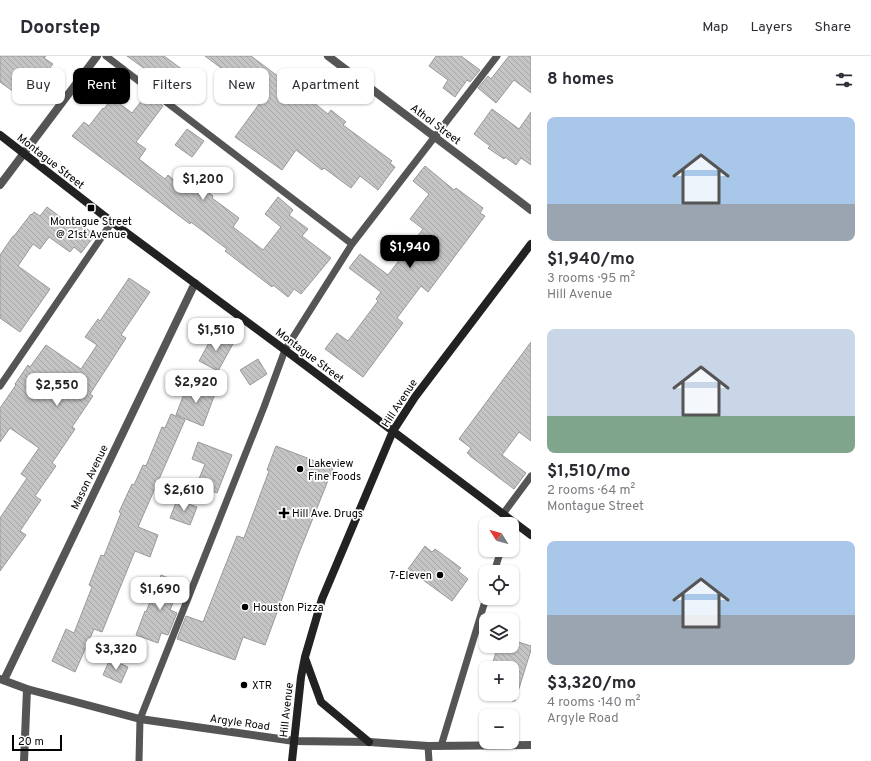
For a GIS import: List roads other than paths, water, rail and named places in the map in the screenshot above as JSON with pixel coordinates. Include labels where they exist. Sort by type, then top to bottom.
[{"type":"street","points":[[0,185],[97,56]]},
{"type":"street","name":"Athol Street","points":[[328,56],[531,210]]},
{"type":"street","name":"Montague Street","points":[[0,135],[112,222],[393,431],[505,517]]},
{"type":"street","name":"Hill Avenue","points":[[292,761],[301,677],[305,657],[322,599],[393,431],[415,397],[531,244]]},
{"type":"street","name":"Mason Avenue","points":[[2,679],[195,283]]},
{"type":"street","name":"Montague Street","points":[[519,528],[531,535]]},
{"type":"street","points":[[305,657],[321,702],[369,742]]},
{"type":"street","name":"Argyle Road","points":[[2,679],[27,689],[140,719],[294,741],[369,742],[428,746],[531,745]]},
{"type":"street","points":[[24,761],[27,689]]},
{"type":"lane","points":[[106,56],[352,244]]},
{"type":"lane","points":[[139,761],[140,719],[261,415],[285,350],[352,244],[497,56]]},
{"type":"lane","points":[[0,386],[112,222]]},
{"type":"lane","points":[[503,514],[531,476]]},
{"type":"lane","points":[[441,746],[484,605]]},
{"type":"lane","points":[[428,746],[429,761]]},
{"type":"place","name":"Montague Street @ 21st Avenue","points":[[91,208]]},
{"type":"place","name":"Lakeview Fine Foods","points":[[300,469]]},
{"type":"place","name":"Hill Ave. Drugs","points":[[284,513]]},
{"type":"place","name":"7-Eleven","points":[[440,575]]},
{"type":"place","name":"Houston Pizza","points":[[245,607]]},
{"type":"place","name":"XTR","points":[[244,685]]}]
